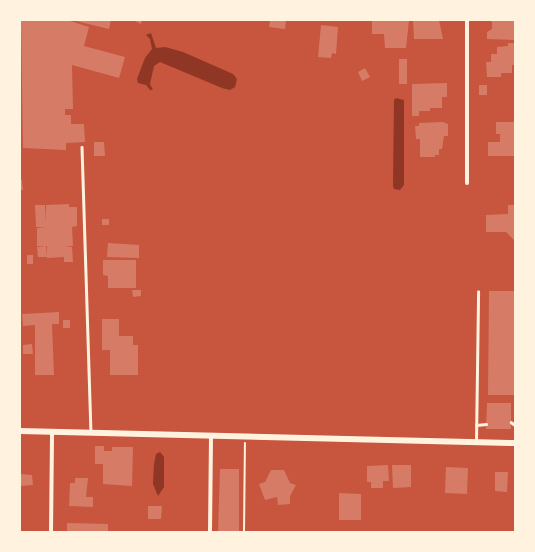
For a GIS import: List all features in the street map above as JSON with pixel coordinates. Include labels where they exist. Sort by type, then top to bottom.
[{"type":"street","points":[[467,20],[467,182]]},
{"type":"street","points":[[20,431],[245,438],[515,443]]},
{"type":"street","points":[[51,532],[52,431]]},
{"type":"street","points":[[210,532],[211,437]]},
{"type":"lane","points":[[82,147],[91,433]]},
{"type":"lane","points":[[476,443],[478,292]]},
{"type":"lane","points":[[511,422],[515,425]]},
{"type":"lane","points":[[476,425],[486,424]]},
{"type":"path","points":[[244,532],[245,438]]},
{"type":"shaded area","points":[[151,33],[156,48],[165,47],[183,52],[233,74],[237,79],[235,87],[230,90],[222,88],[160,62],[154,66],[150,84],[153,90],[150,90],[146,85],[138,83],[137,79],[145,58],[152,49],[150,39],[146,35]]},
{"type":"shaded area","points":[[396,98],[404,100],[404,185],[400,190],[394,189],[393,186],[394,100]]},
{"type":"shaded area","points":[[160,452],[164,457],[164,487],[158,496],[153,484],[156,454]]},
{"type":"building","points":[[21,20],[67,20],[89,27],[84,46],[125,57],[119,78],[72,65],[73,109],[65,109],[65,115],[71,115],[71,124],[84,124],[85,142],[66,143],[66,150],[23,148]]},
{"type":"building","points":[[72,20],[111,20],[109,29]]},
{"type":"building","points":[[133,20],[142,20],[141,24]]},
{"type":"building","points":[[270,20],[286,20],[285,29],[269,27]]},
{"type":"building","points":[[372,20],[409,20],[406,48],[385,48],[384,34],[372,34]]},
{"type":"building","points":[[413,20],[439,20],[443,39],[414,39]]},
{"type":"building","points":[[489,20],[515,20],[515,40],[487,39],[487,32],[492,29],[492,22]]},
{"type":"building","points":[[321,25],[338,27],[336,54],[332,53],[331,58],[318,57]]},
{"type":"building","points":[[508,43],[515,43],[515,65],[512,65],[512,73],[501,73],[501,77],[487,77],[486,62],[491,62],[491,54],[497,54],[497,47],[508,46]]},
{"type":"building","points":[[399,59],[407,59],[407,84],[399,84]]},
{"type":"building","points":[[365,68],[370,77],[362,81],[358,72]]},
{"type":"building","points":[[447,83],[447,97],[442,97],[442,108],[430,108],[430,111],[419,111],[419,116],[412,116],[412,84]]},
{"type":"building","points":[[479,85],[487,85],[487,95],[479,95]]},
{"type":"building","points":[[443,122],[448,124],[448,136],[444,136],[442,149],[439,149],[439,155],[435,155],[435,157],[420,157],[420,139],[416,139],[415,126],[419,126],[419,123]]},
{"type":"building","points":[[496,122],[515,122],[515,156],[488,156],[488,142],[500,142],[500,134],[496,134]]},
{"type":"building","points":[[94,142],[104,142],[105,156],[94,156]]},
{"type":"building","points":[[20,180],[22,180],[23,190],[20,190]]},
{"type":"building","points":[[69,204],[69,207],[77,207],[77,226],[72,227],[73,246],[64,246],[72,247],[73,262],[64,262],[64,257],[47,258],[47,246],[37,246],[37,228],[46,227],[36,227],[35,205],[45,205],[46,223],[46,205]]},
{"type":"building","points":[[508,205],[514,205],[515,241],[506,232],[486,232],[486,215],[508,214]]},
{"type":"building","points":[[102,219],[109,219],[109,225],[102,225]]},
{"type":"building","points":[[108,243],[139,245],[139,258],[107,257]]},
{"type":"building","points":[[46,246],[47,257],[38,257],[37,247]]},
{"type":"building","points":[[27,255],[33,255],[33,264],[27,264]]},
{"type":"building","points":[[103,260],[136,260],[136,288],[108,288],[108,276],[103,275]]},
{"type":"building","points":[[132,290],[141,290],[141,296],[133,297]]},
{"type":"building","points":[[489,291],[515,291],[515,395],[488,395]]},
{"type":"building","points":[[59,312],[59,324],[52,324],[54,375],[35,375],[35,325],[23,326],[22,314]]},
{"type":"building","points":[[102,319],[119,319],[119,336],[133,336],[133,345],[138,345],[138,375],[110,375],[110,350],[102,350]]},
{"type":"building","points":[[63,320],[70,320],[70,328],[63,328]]},
{"type":"building","points":[[32,344],[33,354],[23,354],[23,345]]},
{"type":"building","points":[[487,403],[511,403],[511,429],[486,429]]},
{"type":"building","points":[[95,446],[104,446],[104,451],[112,451],[112,447],[133,447],[132,486],[103,484],[103,464],[95,464]]},
{"type":"building","points":[[388,465],[389,481],[383,481],[383,488],[371,488],[371,482],[367,482],[367,466]]},
{"type":"building","points":[[392,465],[411,465],[411,487],[393,488]]},
{"type":"building","points":[[446,467],[468,468],[467,494],[445,493]]},
{"type":"building","points":[[220,469],[239,469],[239,532],[218,532]]},
{"type":"building","points":[[271,470],[284,470],[290,483],[296,485],[290,496],[290,504],[278,505],[277,497],[265,500],[259,484],[265,482]]},
{"type":"building","points":[[495,472],[508,472],[507,492],[495,491]]},
{"type":"building","points":[[20,474],[32,475],[33,485],[20,486]]},
{"type":"building","points":[[75,478],[88,478],[86,497],[93,497],[93,507],[69,506],[70,483],[75,483]]},
{"type":"building","points":[[339,493],[361,494],[361,520],[339,520]]},
{"type":"building","points":[[148,506],[162,506],[161,519],[148,519]]},
{"type":"building","points":[[67,523],[108,524],[108,532],[67,532]]}]
